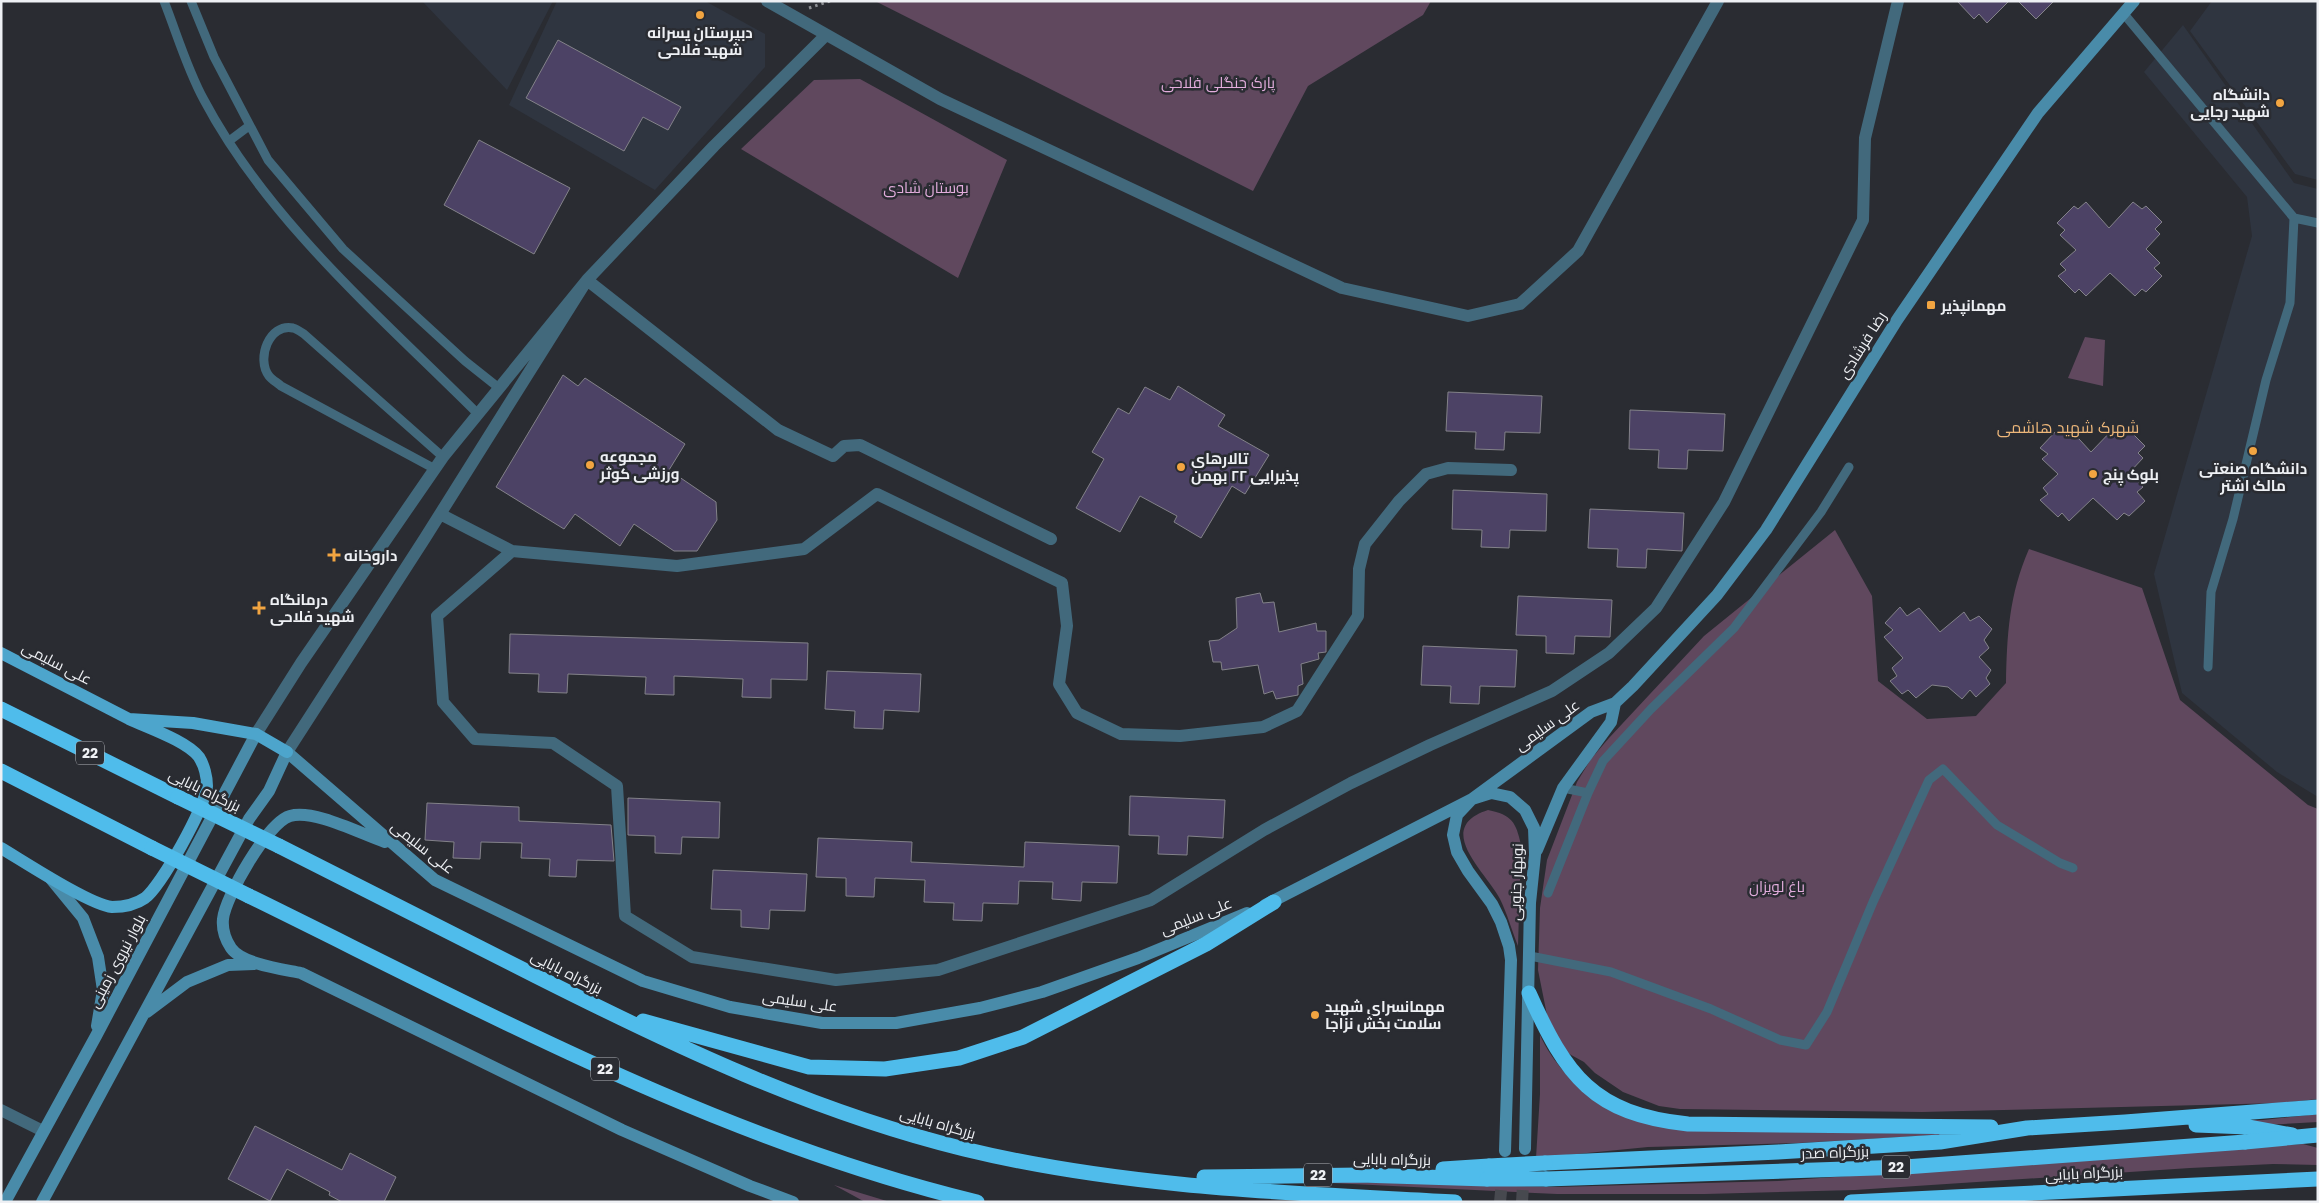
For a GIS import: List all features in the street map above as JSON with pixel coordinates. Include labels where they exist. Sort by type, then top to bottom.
[{"type":"highway","name":"بزرگراه بابایی","points":[[1,709],[600,1008],[732,1070],[843,1114],[963,1149],[1059,1169],[1261,1191],[1455,1202]]},
{"type":"highway","name":"22","points":[[1,771],[152,848],[578,1057],[716,1118],[830,1160],[977,1202]]},
{"type":"highway","points":[[600,1008],[809,1067],[885,1069],[958,1058],[1023,1037],[1206,944],[1274,902]]},
{"type":"highway","points":[[1529,993],[1554,1048],[1584,1084],[1602,1098],[1641,1116],[1688,1124],[1911,1125],[2028,1128],[2318,1107]]},
{"type":"highway","points":[[2125,1122],[2248,1127],[2318,1141]]},
{"type":"highway","points":[[1488,1172],[1545,1163],[1940,1142],[2028,1128]]},
{"type":"highway","name":"بزرگراه صدر","points":[[1488,1172],[1546,1179],[1905,1167],[2318,1135]]},
{"type":"highway","name":"بزرگراه بابایی","points":[[1148,1180],[1261,1175],[1488,1172]]},
{"type":"highway","name":"بزرگراه بابایی","points":[[1851,1202],[2318,1179]]},
{"type":"main road","name":"رضا فرشادی","points":[[1615,704],[1718,595],[1766,530],[1897,320],[2038,113],[2134,1]]},
{"type":"main road","name":"علی سلیمی","points":[[1,653],[130,718],[193,724],[256,734],[287,752],[391,844],[435,880],[643,981],[730,1007],[822,1023],[896,1023],[980,1008],[1042,992],[1138,958],[1274,902],[1472,800],[1591,712],[1615,704]]},
{"type":"main road","points":[[1535,855],[1563,788],[1611,722],[1615,704]]},
{"type":"main road","points":[[1,848],[49,877],[110,907],[128,906],[145,898],[156,885],[186,839],[207,788],[205,772],[198,757],[187,746],[130,718]]},
{"type":"main road","name":"بلوار نیروی زمینی","points":[[5,1202],[96,1036],[256,734]]},
{"type":"main road","points":[[42,1202],[249,819],[269,791],[287,752]]},
{"type":"main road","name":"نوبهار جنوبی","points":[[1505,1151],[1510,953],[1501,922],[1492,904],[1468,871],[1458,852],[1453,835],[1456,815],[1472,800],[1491,793],[1510,797],[1525,810],[1534,828],[1535,855],[1530,903],[1525,1149]]},
{"type":"main road","points":[[391,844],[306,814],[290,816],[275,824],[241,875],[223,917],[224,934],[231,949],[245,959],[301,973],[622,1130],[750,1186],[793,1202]]},
{"type":"main road","points":[[49,877],[83,918],[98,957],[103,990],[96,1036]]},
{"type":"main road","points":[[142,1016],[187,982],[228,965],[261,963]]},
{"type":"street","points":[[767,1],[940,100],[1342,288],[1468,316],[1520,304],[1578,251],[1718,1]]},
{"type":"street","points":[[512,550],[437,616],[443,702],[475,739],[553,743],[618,786],[625,916],[692,957],[836,980],[938,970],[1151,900],[1264,830],[1351,783],[1430,745],[1552,691],[1609,653],[1656,608],[1724,502],[1862,220],[1865,138],[1898,1]]},
{"type":"street","points":[[256,734],[300,663],[443,457],[587,280],[714,146],[826,35]]},
{"type":"street","points":[[287,752],[587,280]]},
{"type":"street","points":[[587,280],[778,430],[832,456],[844,446],[860,445],[1051,539]]},
{"type":"street","points":[[440,514],[512,550],[677,566],[804,549],[877,494],[1062,583],[1067,626],[1058,684],[1077,713],[1121,734],[1180,736],[1263,727],[1297,711],[1358,616],[1359,570],[1365,544],[1399,501],[1426,474],[1448,468],[1511,470]]},
{"type":"street","points":[[1,1110],[43,1131]]},
{"type":"lane","points":[[164,1],[203,99],[245,166],[306,242],[478,414]]},
{"type":"lane","points":[[191,1],[214,57],[268,160],[343,249],[464,361],[499,388]]},
{"type":"lane","points":[[2124,14],[2294,218],[2318,223]]},
{"type":"lane","points":[[229,141],[249,126]]},
{"type":"lane","points":[[2208,667],[2211,592],[2233,519],[2266,380],[2290,303],[2294,218]]},
{"type":"lane","points":[[435,469],[281,386],[269,376],[264,363],[264,348],[270,338],[282,330],[293,328],[304,334],[443,457]]},
{"type":"lane","points":[[1548,893],[1602,761],[1650,709],[1734,628],[1821,512],[1849,467]]},
{"type":"lane","points":[[1530,956],[1611,972],[1711,1009],[1780,1040],[1806,1045],[1827,1012],[1877,893],[1929,780],[1943,768],[1997,825],[2060,863],[2072,868]]},
{"type":"lane","points":[[1563,788],[1588,793]]},
{"type":"shaded area","points":[[422,1],[553,1],[507,90]]},
{"type":"shaded area","points":[[557,1],[705,1],[765,34],[765,67],[655,190],[509,105]]},
{"type":"shaded area","name":"دانشگاه شهید رجایی","points":[[2212,1],[2318,1],[2318,180],[2295,174],[2190,31]]},
{"type":"shaded area","name":"دانشگاه صنعتی مالک اشتر","points":[[2183,25],[2294,183],[2318,189],[2318,797],[2277,772],[2182,693],[2154,574],[2252,236],[2247,197],[2144,72]]},
{"type":"green space","name":"پارک جنگلی فلاحی","points":[[875,1],[1431,1],[1423,15],[1308,86],[1253,191]]},
{"type":"green space","name":"بوستان شادی","points":[[860,79],[1007,160],[958,278],[741,149],[814,80]]},
{"type":"green space","points":[[2085,337],[2105,340],[2103,386],[2068,378]]},
{"type":"green space","name":"باغ لویزان","points":[[1835,530],[1872,596],[1878,681],[1927,719],[1976,716],[2006,683],[2010,615],[2017,582],[2029,549],[2142,588],[2180,700],[2308,805],[2318,809],[2318,1099],[2281,1103],[1922,1112],[1680,1109],[1659,1106],[1623,1092],[1595,1073],[1584,1062],[1562,1050],[1548,1020],[1538,970],[1540,908],[1547,860],[1577,782],[1591,759],[1609,738],[1704,636]]},
{"type":"green space","points":[[1488,810],[1503,814],[1512,821],[1521,845],[1518,946],[1500,899],[1475,863],[1464,839],[1465,828],[1472,818]]},
{"type":"green space","points":[[1540,1035],[1558,1065],[1600,1104],[1781,1132],[1954,1134],[1799,1143],[1648,1147],[1536,1158],[1540,1094]]},
{"type":"green space","points":[[2318,1114],[2318,1122],[2263,1125],[2178,1122],[2263,1120]]},
{"type":"green space","points":[[2303,1144],[2318,1148],[2318,1165],[2273,1164],[2190,1168],[1855,1190],[1705,1194],[1557,1194],[1268,1180],[1557,1187],[1778,1181]]},
{"type":"green space","points":[[834,1185],[890,1202],[865,1202]]},
{"type":"building","points":[[1957,1],[2009,1],[1987,23],[1979,14],[1974,19]]},
{"type":"building","points":[[2018,1],[2054,1],[2036,19]]},
{"type":"building","points":[[558,40],[681,107],[668,130],[643,117],[624,151],[526,98]]},
{"type":"building","points":[[479,140],[570,188],[534,254],[444,205]]},
{"type":"building","points":[[2086,202],[2109,228],[2133,202],[2142,209],[2146,206],[2162,222],[2155,229],[2160,234],[2146,249],[2160,263],[2154,268],[2162,276],[2146,292],[2142,289],[2135,296],[2110,273],[2086,296],[2079,289],[2075,293],[2058,276],[2066,270],[2060,264],[2076,250],[2060,235],[2065,230],[2057,223],[2074,206],[2078,209]]},
{"type":"building","name":"مجموعه ورزشی کوثر","points":[[563,375],[578,386],[585,378],[685,444],[669,470],[716,502],[717,520],[697,551],[674,551],[634,524],[620,546],[575,514],[564,529],[496,487]]},
{"type":"building","name":"تالارهای پذیرایی ۲۲ بهمن","points":[[1178,386],[1225,415],[1218,426],[1269,455],[1245,494],[1232,486],[1201,538],[1174,522],[1177,516],[1140,496],[1120,532],[1076,508],[1104,459],[1092,452],[1118,408],[1129,414],[1145,387],[1170,400]]},
{"type":"building","points":[[1448,392],[1542,396],[1540,433],[1505,432],[1504,450],[1475,449],[1476,432],[1446,431]]},
{"type":"building","points":[[1630,410],[1725,414],[1723,451],[1688,450],[1687,469],[1658,468],[1659,450],[1629,449]]},
{"type":"building","name":"بلوک پنج","points":[[2116,426],[2125,433],[2129,430],[2145,446],[2138,453],[2143,458],[2129,473],[2143,487],[2137,492],[2145,501],[2129,516],[2124,513],[2117,520],[2093,498],[2069,521],[2062,513],[2058,517],[2040,500],[2048,494],[2043,488],[2058,474],[2042,459],[2048,454],[2040,448],[2057,430],[2061,433],[2068,427],[2091,452]]},
{"type":"building","points":[[1453,490],[1547,494],[1546,531],[1510,530],[1509,548],[1481,547],[1482,530],[1452,529]]},
{"type":"building","points":[[1590,509],[1684,513],[1682,551],[1647,549],[1646,568],[1617,567],[1618,549],[1588,548]]},
{"type":"building","points":[[1260,593],[1263,603],[1274,602],[1279,632],[1316,623],[1317,631],[1326,631],[1326,652],[1318,653],[1319,659],[1301,664],[1303,684],[1298,686],[1298,695],[1276,699],[1273,691],[1264,694],[1258,665],[1222,670],[1221,662],[1213,662],[1209,641],[1219,640],[1237,628],[1236,598]]},
{"type":"building","points":[[1518,596],[1612,600],[1610,637],[1575,636],[1574,654],[1546,653],[1546,636],[1516,635]]},
{"type":"building","points":[[1900,607],[1907,616],[1919,608],[1940,632],[1964,612],[1970,621],[1979,616],[1992,629],[1984,640],[1989,648],[1979,657],[1991,670],[1986,678],[1990,684],[1976,697],[1970,690],[1962,699],[1948,687],[1932,685],[1916,698],[1908,690],[1902,694],[1890,681],[1897,676],[1892,668],[1903,658],[1884,637],[1893,630],[1885,623]]},
{"type":"building","points":[[510,634],[808,643],[807,680],[771,679],[771,698],[742,697],[743,679],[674,676],[674,695],[645,694],[646,677],[568,674],[567,693],[538,692],[539,674],[509,673]]},
{"type":"building","points":[[1423,646],[1517,650],[1515,687],[1480,686],[1479,704],[1450,703],[1451,686],[1421,685]]},
{"type":"building","points":[[827,671],[921,674],[919,712],[884,710],[883,729],[854,728],[855,711],[825,709]]},
{"type":"building","points":[[1130,796],[1225,800],[1223,838],[1188,836],[1187,855],[1158,854],[1159,836],[1129,835]]},
{"type":"building","points":[[628,798],[720,802],[719,838],[682,837],[681,854],[655,853],[655,836],[628,835]]},
{"type":"building","points":[[427,803],[519,807],[519,821],[611,825],[614,861],[577,860],[576,877],[549,876],[550,859],[521,858],[522,843],[481,842],[480,859],[453,858],[454,842],[425,840]]},
{"type":"building","points":[[818,838],[912,842],[911,862],[1024,867],[1025,842],[1119,846],[1117,883],[1082,882],[1081,901],[1052,899],[1053,882],[1019,881],[1018,904],[983,903],[982,921],[953,920],[954,903],[924,902],[925,880],[875,878],[874,897],[846,896],[846,878],[816,877]]},
{"type":"building","points":[[713,870],[807,874],[805,911],[770,910],[769,929],[741,927],[741,910],[711,909]]},
{"type":"building","points":[[255,1126],[342,1170],[350,1153],[396,1177],[384,1202],[342,1202],[329,1195],[330,1192],[287,1169],[270,1201],[228,1179]]},
{"type":"tunnel","points":[[1522,1202],[1524,1169]]},
{"type":"tunnel","points":[[1500,1202],[1503,1171]]},
{"type":"place","name":"دبیرستان پسرانه شهید فلاحی","points":[[700,15]]},
{"type":"place","name":"دانشگاه شهید رجایی","points":[[2280,103]]},
{"type":"place","name":"مهمانپذیر","points":[[1931,305]]},
{"type":"place","name":"دانشگاه صنعتی مالک اشتر","points":[[2253,451]]},
{"type":"place","name":"مجموعه ورزشی کوثر","points":[[590,465]]},
{"type":"place","name":"تالارهای پذیرایی ۲۲ بهمن","points":[[1181,467]]},
{"type":"place","name":"بلوک پنج","points":[[2093,474]]},
{"type":"place","name":"داروخانه","points":[[334,555]]},
{"type":"place","name":"درمانگاه شهید فلاحی","points":[[259,608]]},
{"type":"place","name":"مهمانسرای شهید سلامت بخش نزاجا","points":[[1315,1015]]},
{"type":"district","name":"شهرک شهید هاشمی","points":[[2068,427]]}]
